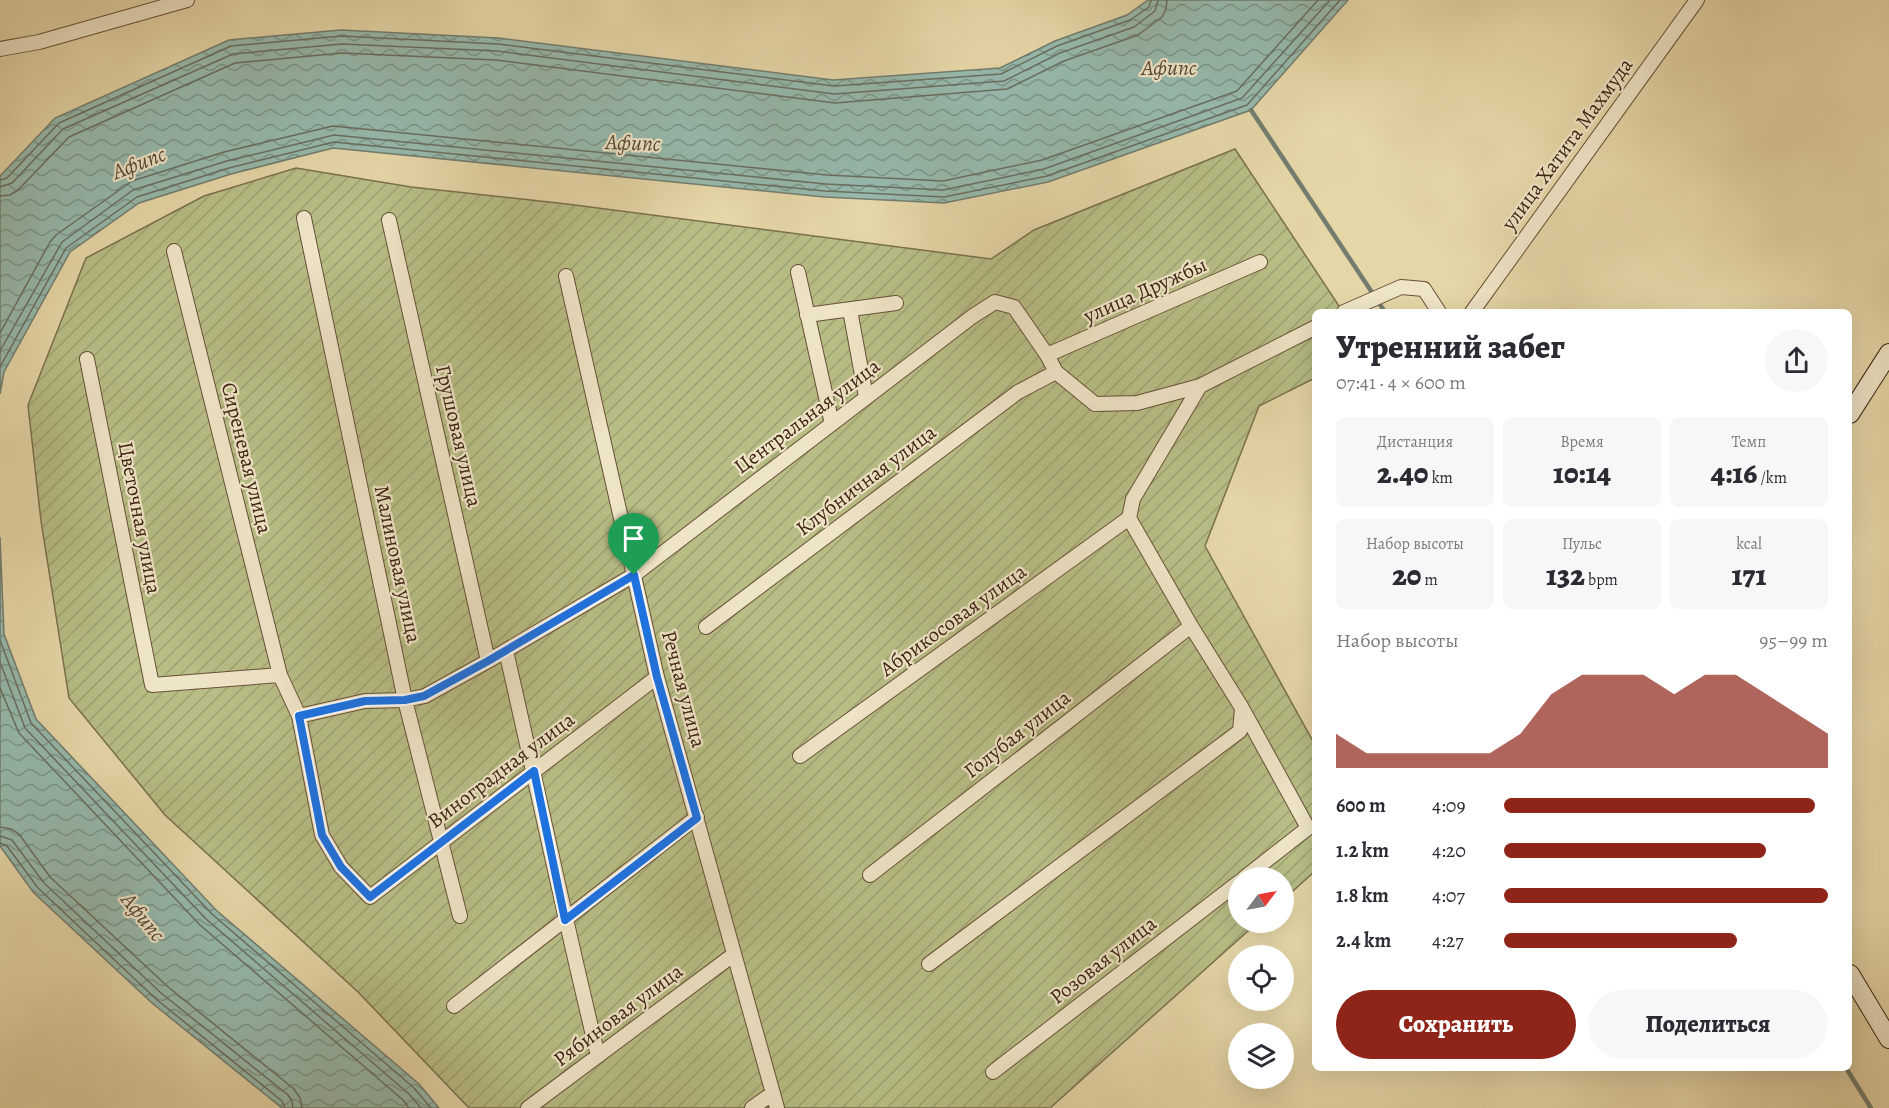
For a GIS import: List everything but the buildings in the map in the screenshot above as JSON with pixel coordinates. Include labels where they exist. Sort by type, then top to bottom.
[{"type":"street","points":[[0,49],[39,42],[187,0]]},
{"type":"street","name":"улица Хатита Махмуда","points":[[1474,309],[1697,0]]},
{"type":"street","name":"Малиновая улица","points":[[304,218],[405,700],[459,916]]},
{"type":"street","name":"Грушовая улица","points":[[389,220],[488,661]]},
{"type":"street","name":"Сиреневая улица","points":[[174,251],[280,675]]},
{"type":"street","name":"улица Дружбы","points":[[1047,355],[1260,262]]},
{"type":"street","points":[[798,272],[832,424]]},
{"type":"street","name":"Речная улица","points":[[566,276],[657,677],[777,1108]]},
{"type":"street","points":[[1351,309],[1401,287],[1424,289],[1437,309]]},
{"type":"street","name":"Центральная улица","points":[[299,716],[365,701],[405,700],[424,696],[506,651],[634,575],[973,316],[995,302],[1014,307],[1056,372],[1095,404],[1137,403],[1200,386],[1312,329]]},
{"type":"street","points":[[807,315],[897,303]]},
{"type":"street","points":[[850,310],[866,398]]},
{"type":"street","points":[[1852,411],[1889,353]]},
{"type":"street","name":"Цветочная улица","points":[[87,359],[152,685],[280,675]]},
{"type":"street","name":"Клубничная улица","points":[[706,627],[1018,392],[1056,372]]},
{"type":"street","points":[[1200,386],[1133,499],[1129,518],[1191,626],[1242,708],[1308,828],[1258,867]]},
{"type":"street","name":"Абрикосовая улица","points":[[800,756],[1129,518]]},
{"type":"street","name":"Голубая улица","points":[[870,875],[1191,626]]},
{"type":"street","points":[[506,651],[565,920],[598,1056]]},
{"type":"street","points":[[280,675],[299,716]]},
{"type":"street","name":"Виноградная улица","points":[[299,716],[322,835],[341,867],[370,897],[657,677]]},
{"type":"street","points":[[929,964],[1240,730],[1242,708]]},
{"type":"street","points":[[454,1006],[697,818]]},
{"type":"street","name":"Розовая улица","points":[[993,1072],[1228,890]]},
{"type":"street","name":"Рябиновая улица","points":[[528,1108],[733,955]]},
{"type":"street","points":[[1852,977],[1889,1039]]},
{"type":"street","points":[[752,1108],[773,1093]]},
{"type":"green space","points":[[1235,149],[1341,309],[1312,309],[1312,380],[1259,406],[1205,546],[1312,740],[1312,874],[1294,890],[1294,867],[1228,867],[1228,933],[1246,933],[1232,945],[1228,945],[1228,949],[1050,1108],[469,1108],[358,992],[165,815],[69,698],[41,521],[28,405],[86,258],[204,196],[296,168],[411,187],[567,204],[991,259],[1034,230]]},
{"type":"water","name":"Афипс","points":[[1148,0],[1348,0],[1251,110],[1048,182],[944,203],[825,197],[333,148],[231,174],[139,203],[70,252],[4,372],[0,394],[0,176],[55,118],[229,40],[341,30],[498,38],[833,80],[1000,68],[1055,41],[1127,15]]},
{"type":"water","name":"Афипс","points":[[0,537],[4,634],[36,719],[216,910],[419,1084],[439,1108],[282,1108],[152,1003],[33,892],[0,846]]},
{"type":"waterway","points":[[1251,110],[1383,309]]},
{"type":"waterway","points":[[1848,1071],[1871,1108]]},
{"type":"route","points":[[634,575],[657,677],[697,818],[565,920],[534,771],[370,897],[341,867],[322,835],[299,716],[365,701],[405,700],[424,696],[634,575]]}]
